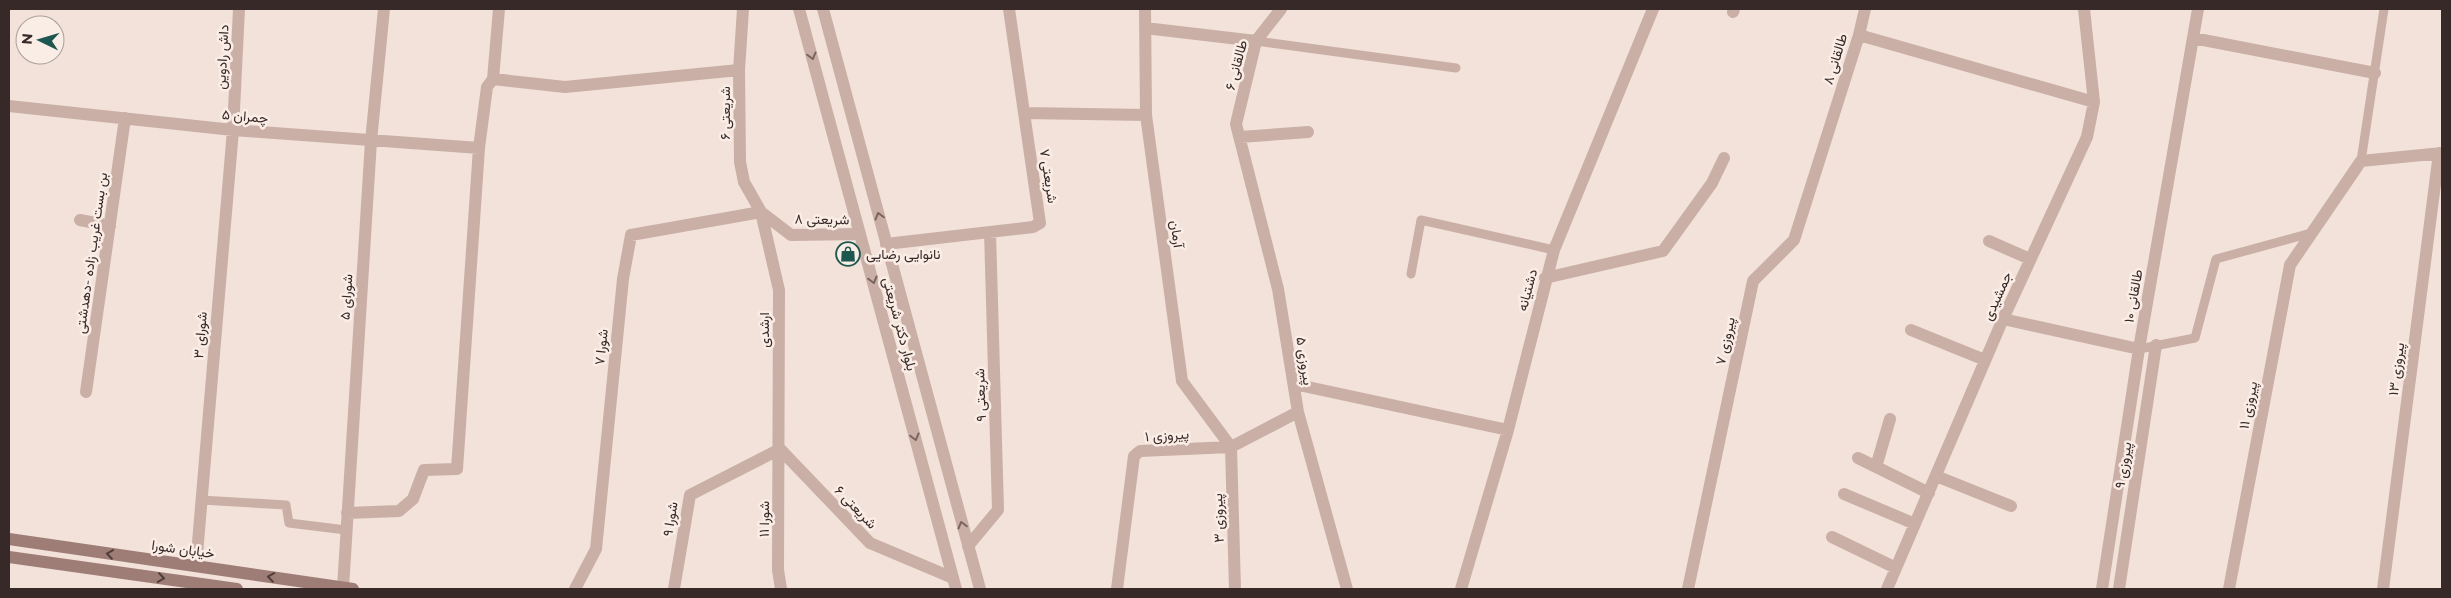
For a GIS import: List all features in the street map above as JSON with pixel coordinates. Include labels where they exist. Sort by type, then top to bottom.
[{"type":"main road","name":"خیابان شورا","points":[[9,539],[348,588]]},
{"type":"main road","points":[[9,557],[194,586],[237,589]]},
{"type":"street","name":"داش رادوین","points":[[234,107],[239,9]]},
{"type":"street","name":"شورای ۵","points":[[348,588],[347,513],[371,141],[384,9]]},
{"type":"street","points":[[347,513],[399,511],[413,499],[424,470],[457,469],[479,148],[487,87],[493,79],[499,9]]},
{"type":"street","name":"شریعتی ۶","points":[[743,9],[739,70],[740,162],[744,182],[761,212]]},
{"type":"street","name":"بلوار دکتر شریعتی","points":[[799,9],[955,583]]},
{"type":"street","name":"بلوار دکتر شریعتی","points":[[823,9],[980,589]]},
{"type":"street","name":"شریعتی ۷","points":[[886,244],[1033,227],[1040,223],[1010,9]]},
{"type":"street","name":"آرمان","points":[[1145,9],[1146,115],[1182,381],[1231,447]]},
{"type":"street","name":"طالقانی ۶","points":[[1240,136],[1236,124],[1256,41],[1281,9]]},
{"type":"street","name":"دشتیانه","points":[[1461,589],[1508,430],[1545,278],[1554,250],[1653,9]]},
{"type":"street","name":"طالقانی ۸","points":[[1832,118],[1859,35],[1865,9]]},
{"type":"street","name":"جمشیدی","points":[[1887,589],[2003,319],[2087,137],[2094,102],[2084,9]]},
{"type":"street","name":"طالقانی ۱۰","points":[[2102,589],[2139,349],[2198,9]]},
{"type":"street","points":[[1145,28],[1256,41]]},
{"type":"street","points":[[1859,35],[2094,102]]},
{"type":"street","points":[[2193,38],[2375,73]]},
{"type":"street","points":[[493,79],[565,87],[739,70]]},
{"type":"street","name":"چمران ۵","points":[[9,106],[233,130],[479,148]]},
{"type":"street","name":"شورای ۳","points":[[196,566],[234,107]]},
{"type":"street","points":[[1024,114],[1146,115]]},
{"type":"street","name":"بن بست غریب زاده -دهدشتی","points":[[86,392],[125,118]]},
{"type":"street","name":"پیروزی ۷","points":[[1688,589],[1753,280],[1794,240],[1832,118]]},
{"type":"street","points":[[1240,136],[1308,132]]},
{"type":"street","name":"پیروزی ۵","points":[[1240,136],[1278,288],[1298,412],[1347,589]]},
{"type":"street","points":[[2361,160],[2441,153]]},
{"type":"street","name":"پیروزی ۱۳","points":[[2383,589],[2441,153]]},
{"type":"street","points":[[1545,278],[1663,250],[1712,183],[1724,158]]},
{"type":"street","name":"پیروزی ۱۱","points":[[2228,589],[2290,265],[2361,160]]},
{"type":"street","name":"شریعتی ۸","points":[[761,212],[790,235],[860,234]]},
{"type":"street","name":"ارشدی","points":[[761,212],[779,290],[780,448]]},
{"type":"street","name":"شورا ۷","points":[[575,589],[596,549],[623,279],[631,235],[761,212]]},
{"type":"street","points":[[80,220],[110,226]]},
{"type":"street","name":"شریعتی ۹","points":[[968,546],[998,510],[990,232]]},
{"type":"street","points":[[1990,241],[2030,260]]},
{"type":"street","points":[[2003,319],[2139,349]]},
{"type":"street","points":[[1912,330],[1985,360]]},
{"type":"street","name":"پیروزی ۹","points":[[2119,589],[2156,346]]},
{"type":"street","points":[[1294,384],[1508,430]]},
{"type":"street","name":"پیروزی ۱","points":[[1117,589],[1134,456],[1140,451],[1231,447],[1298,412]]},
{"type":"street","points":[[1876,467],[1890,419]]},
{"type":"street","name":"پیروزی ۳","points":[[1231,447],[1235,589]]},
{"type":"street","name":"شریعتی ۶","points":[[780,448],[870,543],[955,583]]},
{"type":"street","name":"شورا ۹","points":[[674,589],[690,495],[780,448]]},
{"type":"street","name":"شورا ۱۱","points":[[780,448],[778,570],[781,589]]},
{"type":"street","points":[[1858,458],[1929,493]]},
{"type":"street","points":[[927,481],[949,475]]},
{"type":"street","points":[[1936,476],[2011,506]]},
{"type":"street","points":[[1844,494],[1915,524]]},
{"type":"street","points":[[1832,537],[1896,568]]},
{"type":"lane","points":[[2361,160],[2384,9]]},
{"type":"lane","points":[[1256,41],[1456,68]]},
{"type":"lane","points":[[1411,274],[1422,220],[1554,250]]},
{"type":"lane","points":[[2139,349],[2195,338],[2216,259],[2312,233]]},
{"type":"lane","points":[[201,500],[286,505],[289,523],[346,530]]},
{"type":"place","name":"نانوایی رضایی","points":[[848,254]]}]
